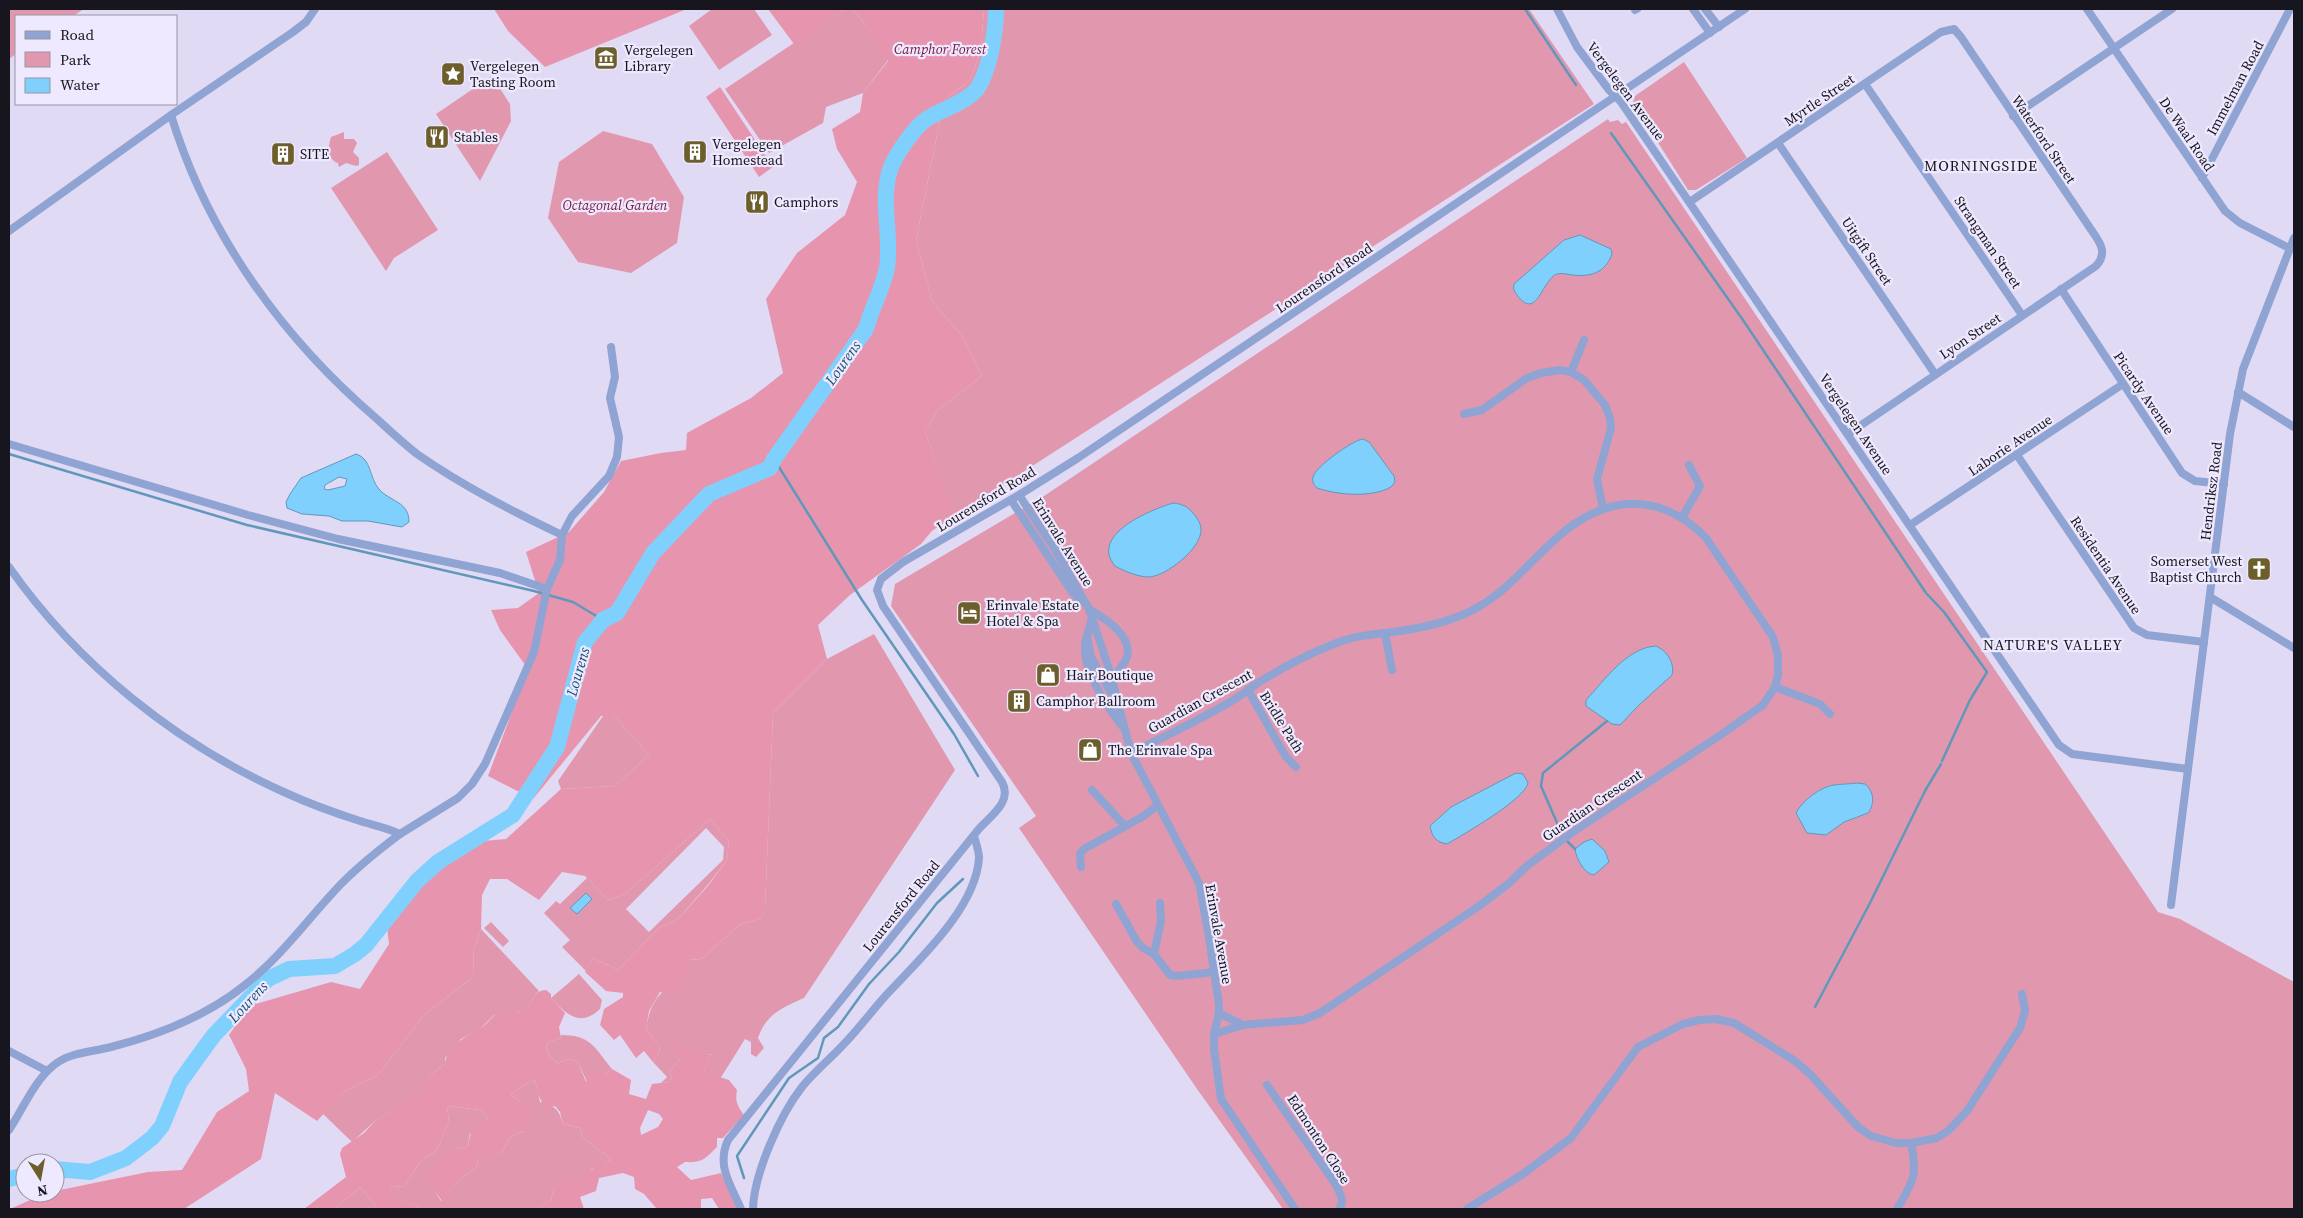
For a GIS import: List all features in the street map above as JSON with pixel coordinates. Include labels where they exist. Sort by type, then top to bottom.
[{"type":"street","points":[[9,231],[293,32],[306,22],[315,9]]},
{"type":"street","name":"Vergelegen Avenue","points":[[1556,9],[1578,47],[1609,90],[1616,96],[1691,201],[2059,745],[2072,754],[2188,769]]},
{"type":"street","points":[[1693,9],[1710,33]]},
{"type":"street","points":[[1705,9],[1719,27]]},
{"type":"street","name":"Lourensford Road","points":[[741,1209],[723,1166],[723,1151],[728,1140],[993,812],[1006,799],[1006,789],[883,606],[877,590],[881,579],[903,562],[1011,500],[1151,410],[1745,9]]},
{"type":"street","name":"De Waal Road","points":[[2087,9],[2202,178],[2233,218],[2289,248]]},
{"type":"street","points":[[2013,116],[2172,9]]},
{"type":"street","name":"Immelman Road","points":[[2202,178],[2290,9]]},
{"type":"street","name":"Myrtle Street","points":[[1691,201],[1941,32],[1954,29],[1961,37]]},
{"type":"street","name":"Waterford Street","points":[[1961,37],[2100,243],[2103,256]]},
{"type":"street","name":"Strangman Street","points":[[1865,84],[2022,315]]},
{"type":"street","points":[[171,116],[179,141],[201,194],[223,235],[270,306],[320,368],[415,452],[500,504],[562,536]]},
{"type":"street","name":"Uitgift Street","points":[[1778,142],[1935,374]]},
{"type":"street","name":"Hendriksz Road","points":[[2171,905],[2224,484],[2238,392],[2243,369],[2294,238]]},
{"type":"street","name":"Lyon Street","points":[[1848,434],[2096,266],[2103,256]]},
{"type":"street","name":"Picardy Avenue","points":[[2061,289],[2182,473],[2195,481],[2224,484]]},
{"type":"street","points":[[1571,372],[1584,340]]},
{"type":"street","points":[[9,1130],[47,1071],[59,1062],[71,1056],[112,1047],[166,1030],[198,1014],[236,991],[276,958],[342,884],[372,855],[400,834],[458,798],[472,784],[485,764],[534,652],[547,589],[560,560],[562,536],[572,516],[609,476],[617,457],[619,437],[610,398],[615,377],[611,347]]},
{"type":"street","points":[[1464,414],[1482,410],[1527,378],[1541,373],[1560,370],[1571,372],[1589,383],[1605,405],[1610,418],[1610,428],[1597,479],[1604,509]]},
{"type":"street","name":"Laborie Avenue","points":[[1910,526],[2123,384]]},
{"type":"street","points":[[2238,392],[2294,427]]},
{"type":"street","points":[[9,444],[266,520],[338,539],[500,572],[547,589]]},
{"type":"street","name":"Residentia Avenue","points":[[2017,456],[2134,628],[2147,635],[2204,642]]},
{"type":"street","points":[[1682,518],[1700,486],[1689,465]]},
{"type":"street","name":"Erinvale Avenue","points":[[1019,495],[1082,595],[1092,618],[1112,681],[1131,753],[1198,883],[1219,1012],[1214,1034],[1221,1099],[1295,1209]]},
{"type":"street","name":"Erinvale Avenue","points":[[1011,500],[1072,592],[1087,606]]},
{"type":"street","name":"Guardian Crescent","points":[[1131,753],[1190,724],[1267,677],[1335,643],[1451,619],[1479,607],[1504,589],[1548,544],[1584,519],[1604,509],[1626,504],[1646,504],[1682,518],[1706,538],[1773,637],[1779,665],[1775,687],[1763,705],[1746,718],[1573,832],[1528,865],[1508,884],[1479,906],[1320,1013],[1303,1020],[1243,1025],[1214,1034]]},
{"type":"street","points":[[9,567],[50,619],[90,661],[134,700],[181,735],[232,766],[285,792],[400,834]]},
{"type":"street","points":[[2210,597],[2294,648]]},
{"type":"street","points":[[1087,606],[1115,626],[1126,648],[1127,657],[1112,681]]},
{"type":"street","points":[[1092,618],[1084,650],[1094,681],[1125,730]]},
{"type":"street","points":[[1385,633],[1392,670]]},
{"type":"street","points":[[1087,636],[1094,662],[1119,706]]},
{"type":"street","points":[[1775,687],[1820,704],[1830,714]]},
{"type":"street","name":"Bridle Path","points":[[1248,690],[1286,757],[1296,767]]},
{"type":"street","points":[[1092,790],[1125,826]]},
{"type":"street","points":[[1081,867],[1080,854],[1084,849],[1157,806]]},
{"type":"street","points":[[753,1209],[754,1196],[762,1170],[785,1113],[794,1098],[924,957],[962,902],[976,874],[979,857],[974,836]]},
{"type":"street","points":[[1154,954],[1162,921],[1160,903]]},
{"type":"street","points":[[1116,904],[1136,942],[1154,954],[1167,973],[1173,976],[1214,972]]},
{"type":"street","points":[[1467,1209],[1523,1174],[1571,1138],[1638,1047],[1683,1024],[1699,1020],[1725,1021],[1751,1032],[1800,1065],[1858,1127],[1871,1136],[1885,1141],[1911,1144],[1937,1138],[1949,1130],[1967,1111],[2020,1028],[2025,1011],[2022,994]]},
{"type":"street","points":[[1219,1012],[1243,1025]]},
{"type":"street","points":[[9,1051],[47,1071]]},
{"type":"street","name":"Edmonton Close","points":[[1267,1085],[1336,1185],[1342,1198],[1342,1204],[1339,1209]]},
{"type":"street","points":[[1897,1209],[1914,1177],[1915,1159],[1911,1144]]},
{"type":"green space","points":[[9,9],[84,9],[75,15],[15,15],[15,55],[9,59]]},
{"type":"green space","points":[[494,9],[687,9],[545,67],[508,31]]},
{"type":"green space","points":[[712,9],[754,9],[772,35],[719,70],[689,26]]},
{"type":"green space","points":[[768,9],[845,9],[794,44]]},
{"type":"green space","points":[[845,9],[851,9],[862,20],[888,60],[863,93],[826,107],[823,123],[769,153],[725,89]]},
{"type":"green space","name":"Camphor Forest","points":[[851,9],[984,9],[981,50],[970,80],[944,100],[916,240],[932,301],[963,337],[982,376],[938,410],[925,431],[952,507],[921,544],[850,595],[818,625],[827,659],[773,713],[765,908],[762,918],[739,925],[702,959],[688,960],[687,973],[675,996],[660,992],[649,1011],[646,1029],[659,1046],[660,1052],[653,1062],[644,1051],[636,1058],[620,1035],[614,1040],[600,1025],[604,1009],[623,997],[623,993],[606,991],[585,972],[593,958],[618,970],[659,928],[679,918],[707,887],[727,860],[729,841],[710,819],[625,894],[608,900],[585,876],[562,872],[539,900],[507,879],[490,879],[482,895],[481,929],[474,948],[473,977],[424,1015],[378,1075],[345,1091],[317,1121],[275,1093],[261,1159],[184,1209],[10,1209],[24,1203],[65,1203],[65,1189],[148,1172],[182,1170],[217,1112],[249,1091],[246,1069],[229,1035],[249,1006],[331,982],[360,989],[389,944],[387,927],[413,895],[436,872],[483,841],[506,839],[561,789],[615,786],[649,755],[614,716],[601,716],[533,799],[488,776],[528,669],[500,630],[491,610],[518,608],[539,593],[526,552],[569,532],[604,492],[621,461],[686,450],[687,433],[751,398],[783,373],[766,299],[797,253],[845,215],[857,182],[837,149],[832,129],[860,112],[863,93],[888,61],[862,20]]},
{"type":"green space","points":[[984,9],[1529,9],[1594,104],[930,532],[951,506],[925,431],[938,410],[982,376],[963,337],[932,301],[916,240],[944,100],[970,80],[981,50]]},
{"type":"green space","points":[[1684,62],[1747,158],[1696,190],[1688,190],[1633,103],[1635,96]]},
{"type":"green space","points":[[492,76],[510,104],[511,121],[480,181],[436,114]]},
{"type":"green space","points":[[720,87],[773,167],[759,177],[706,97]]},
{"type":"green space","points":[[1608,119],[1610,122],[1618,120],[1622,124],[1626,122],[2158,912],[2180,919],[2294,982],[2294,1209],[1283,1209],[1197,1089],[1019,828],[1036,816],[891,606],[895,584],[1044,496]]},
{"type":"green space","name":"Octagonal Garden","points":[[603,131],[652,144],[684,197],[677,243],[631,273],[578,262],[548,218],[559,162]]},
{"type":"green space","points":[[344,132],[344,139],[354,139],[357,143],[353,152],[359,158],[359,165],[346,163],[339,167],[338,163],[331,159],[329,150],[331,137]]},
{"type":"green space","points":[[387,152],[438,230],[394,258],[386,271],[331,188]]},
{"type":"green space","points":[[874,634],[955,770],[804,998],[782,1009],[765,1023],[758,1038],[764,1048],[756,1057],[751,1054],[751,1042],[745,1039],[720,1079],[704,1072],[711,1054],[680,1059],[669,1072],[672,1077],[669,1082],[661,1083],[667,1077],[653,1062],[660,1052],[659,1046],[646,1029],[651,1009],[659,995],[687,973],[687,960],[702,959],[739,925],[762,918],[765,907],[773,713],[827,659]]},
{"type":"green space","points":[[603,716],[614,716],[649,755],[615,786],[561,789],[558,781]]},
{"type":"green space","points":[[710,819],[729,841],[727,860],[679,918],[659,928],[618,970],[593,958],[586,971],[562,947],[570,940],[544,913],[556,901],[560,904],[587,878],[608,900],[625,894]],"holes":[[[706,828],[724,847],[723,860],[649,932],[626,909]]]},
{"type":"green space","points":[[491,922],[509,941],[503,947],[484,928]]},
{"type":"green space","points":[[481,929],[539,991],[526,1009],[513,1014],[494,1015],[480,1029],[461,1039],[445,1058],[445,1064],[429,1079],[425,1091],[375,1121],[352,1142],[323,1114],[345,1091],[378,1075],[424,1015],[473,977],[474,948]]},
{"type":"green space","points":[[579,974],[602,1000],[600,1009],[586,1018],[574,1017],[568,1014],[551,998]]},
{"type":"green space","points":[[546,990],[551,994],[551,998],[565,1013],[559,1027],[561,1038],[551,1041],[546,1045],[548,1054],[557,1063],[569,1059],[578,1062],[586,1082],[591,1073],[601,1072],[604,1075],[612,1069],[631,1080],[629,1094],[646,1099],[652,1084],[669,1082],[672,1077],[669,1072],[680,1059],[671,1050],[672,1040],[711,1055],[704,1072],[729,1080],[737,1090],[737,1103],[744,1115],[723,1138],[717,1138],[717,1147],[706,1157],[695,1162],[685,1162],[677,1167],[691,1180],[721,1173],[737,1209],[719,1209],[712,1198],[701,1199],[701,1209],[657,1209],[644,1194],[635,1189],[634,1177],[623,1173],[599,1178],[596,1191],[580,1197],[584,1209],[538,1209],[551,1200],[553,1190],[561,1180],[568,1182],[577,1181],[588,1171],[611,1159],[582,1137],[580,1128],[563,1124],[560,1112],[555,1106],[545,1109],[538,1094],[535,1080],[522,1086],[511,1095],[521,1102],[534,1117],[525,1131],[510,1137],[502,1153],[485,1160],[478,1159],[476,1168],[460,1179],[442,1201],[431,1186],[426,1190],[423,1179],[443,1152],[467,1147],[473,1126],[486,1123],[487,1115],[480,1110],[447,1106],[449,1121],[436,1151],[420,1162],[404,1187],[392,1186],[390,1195],[422,1209],[378,1209],[360,1187],[335,1209],[304,1209],[346,1177],[340,1154],[342,1148],[364,1133],[375,1121],[424,1091],[429,1079],[445,1064],[449,1052],[468,1035],[482,1027],[500,1011],[518,1013],[528,1006],[536,994]],"holes":[[[648,1110],[659,1114],[663,1119],[658,1127],[641,1135],[640,1128]]]},
{"type":"green space","points":[[561,1035],[579,1037],[586,1040],[612,1069],[604,1075],[587,1082],[578,1062],[569,1059],[557,1063],[548,1054],[546,1045],[551,1041],[561,1038]]},
{"type":"green space","points":[[535,1080],[540,1102],[556,1109],[563,1124],[580,1128],[582,1137],[611,1159],[601,1167],[592,1169],[580,1180],[553,1190],[551,1200],[538,1209],[422,1209],[389,1195],[392,1186],[404,1187],[420,1162],[436,1151],[449,1121],[447,1106],[480,1110],[487,1115],[486,1124],[470,1134],[467,1147],[457,1149],[426,1190],[431,1185],[441,1201],[460,1179],[476,1168],[478,1159],[502,1153],[510,1137],[525,1131],[521,1102],[511,1095],[522,1086]]},
{"type":"green space","points":[[360,1187],[378,1209],[335,1209]]},
{"type":"water","points":[[1580,235],[1611,249],[1612,254],[1605,266],[1601,270],[1585,275],[1557,274],[1547,283],[1534,302],[1530,304],[1524,302],[1515,292],[1514,284],[1564,240]]},
{"type":"water","points":[[1363,439],[1369,442],[1394,476],[1395,482],[1391,487],[1374,493],[1364,494],[1335,492],[1317,488],[1313,477],[1320,467],[1343,449]]},
{"type":"water","points":[[356,454],[361,456],[368,464],[376,485],[383,493],[406,510],[409,522],[402,527],[368,521],[342,521],[329,516],[302,514],[287,508],[286,502],[301,478]],"holes":[[[339,477],[347,479],[345,486],[328,490],[324,489],[325,485]]]},
{"type":"water","points":[[1173,503],[1189,509],[1200,525],[1199,537],[1189,553],[1173,567],[1149,577],[1140,576],[1115,566],[1109,555],[1110,544],[1116,534],[1138,518]]},
{"type":"water","points":[[1656,646],[1664,651],[1669,658],[1673,671],[1672,675],[1620,725],[1612,724],[1586,706],[1586,700],[1617,666],[1635,652]]},
{"type":"water","points":[[1516,773],[1523,774],[1528,783],[1524,790],[1505,807],[1447,844],[1435,838],[1430,826],[1451,807]]},
{"type":"water","points":[[1865,784],[1872,794],[1872,806],[1868,813],[1844,822],[1826,835],[1807,833],[1796,813],[1802,804],[1812,795],[1829,786]]},
{"type":"water","points":[[1592,839],[1605,851],[1609,862],[1594,875],[1587,872],[1581,865],[1575,849]]},
{"type":"water","points":[[586,893],[592,899],[577,914],[570,908]]},
{"type":"waterway","name":"Lourens","points":[[65,1170],[90,1172],[126,1158],[152,1138],[162,1126],[180,1082],[200,1054],[214,1035],[268,979],[289,969],[335,966],[355,954],[366,945],[417,881],[438,862],[513,815],[557,747],[585,642],[603,620],[617,613],[653,553],[709,494],[770,468],[774,459],[866,329],[887,268],[886,194],[890,170],[906,141],[917,127],[928,118],[970,96],[979,86],[992,49],[996,9]]},
{"type":"waterway","points":[[1525,9],[1576,85]]},
{"type":"waterway","points":[[1611,133],[1743,320],[1926,593],[1944,612],[1987,672],[1970,700],[1942,761]]},
{"type":"waterway","points":[[9,454],[247,525],[534,591],[573,602],[603,620]]},
{"type":"waterway","points":[[774,459],[862,600],[954,734],[978,776]]},
{"type":"waterway","points":[[1561,832],[1541,786],[1543,773],[1607,721]]},
{"type":"waterway","points":[[1815,1007],[1870,903],[1925,791],[1941,764]]},
{"type":"waterway","points":[[1567,841],[1575,849]]},
{"type":"waterway","points":[[744,1178],[737,1156],[789,1078],[818,1058],[824,1038],[838,1027],[869,984],[899,952],[937,903],[963,879]]},
{"type":"waterway","name":"Lourens","points":[[9,1179],[15,1178]]},
{"type":"place","name":"Vergelegen Library","points":[[606,58]]},
{"type":"place","name":"Vergelegen Tasting Room","points":[[453,74]]},
{"type":"place","name":"Stables","points":[[437,137]]},
{"type":"place","name":"Vergelegen Homestead","points":[[695,152]]},
{"type":"place","name":"SITE","points":[[283,154]]},
{"type":"place","name":"Camphors","points":[[757,202]]},
{"type":"place","name":"Somerset West Baptist Church","points":[[2259,569]]},
{"type":"place","name":"Erinvale Estate Hotel & Spa","points":[[969,613]]},
{"type":"place","name":"Hair Boutique","points":[[1048,675]]},
{"type":"place","name":"Camphor Ballroom","points":[[1019,701]]},
{"type":"place","name":"The Erinvale Spa","points":[[1090,750]]},
{"type":"district","name":"MORNINGSIDE","points":[[1981,166]]},
{"type":"district","name":"NATURE'S VALLEY","points":[[2053,645]]}]
